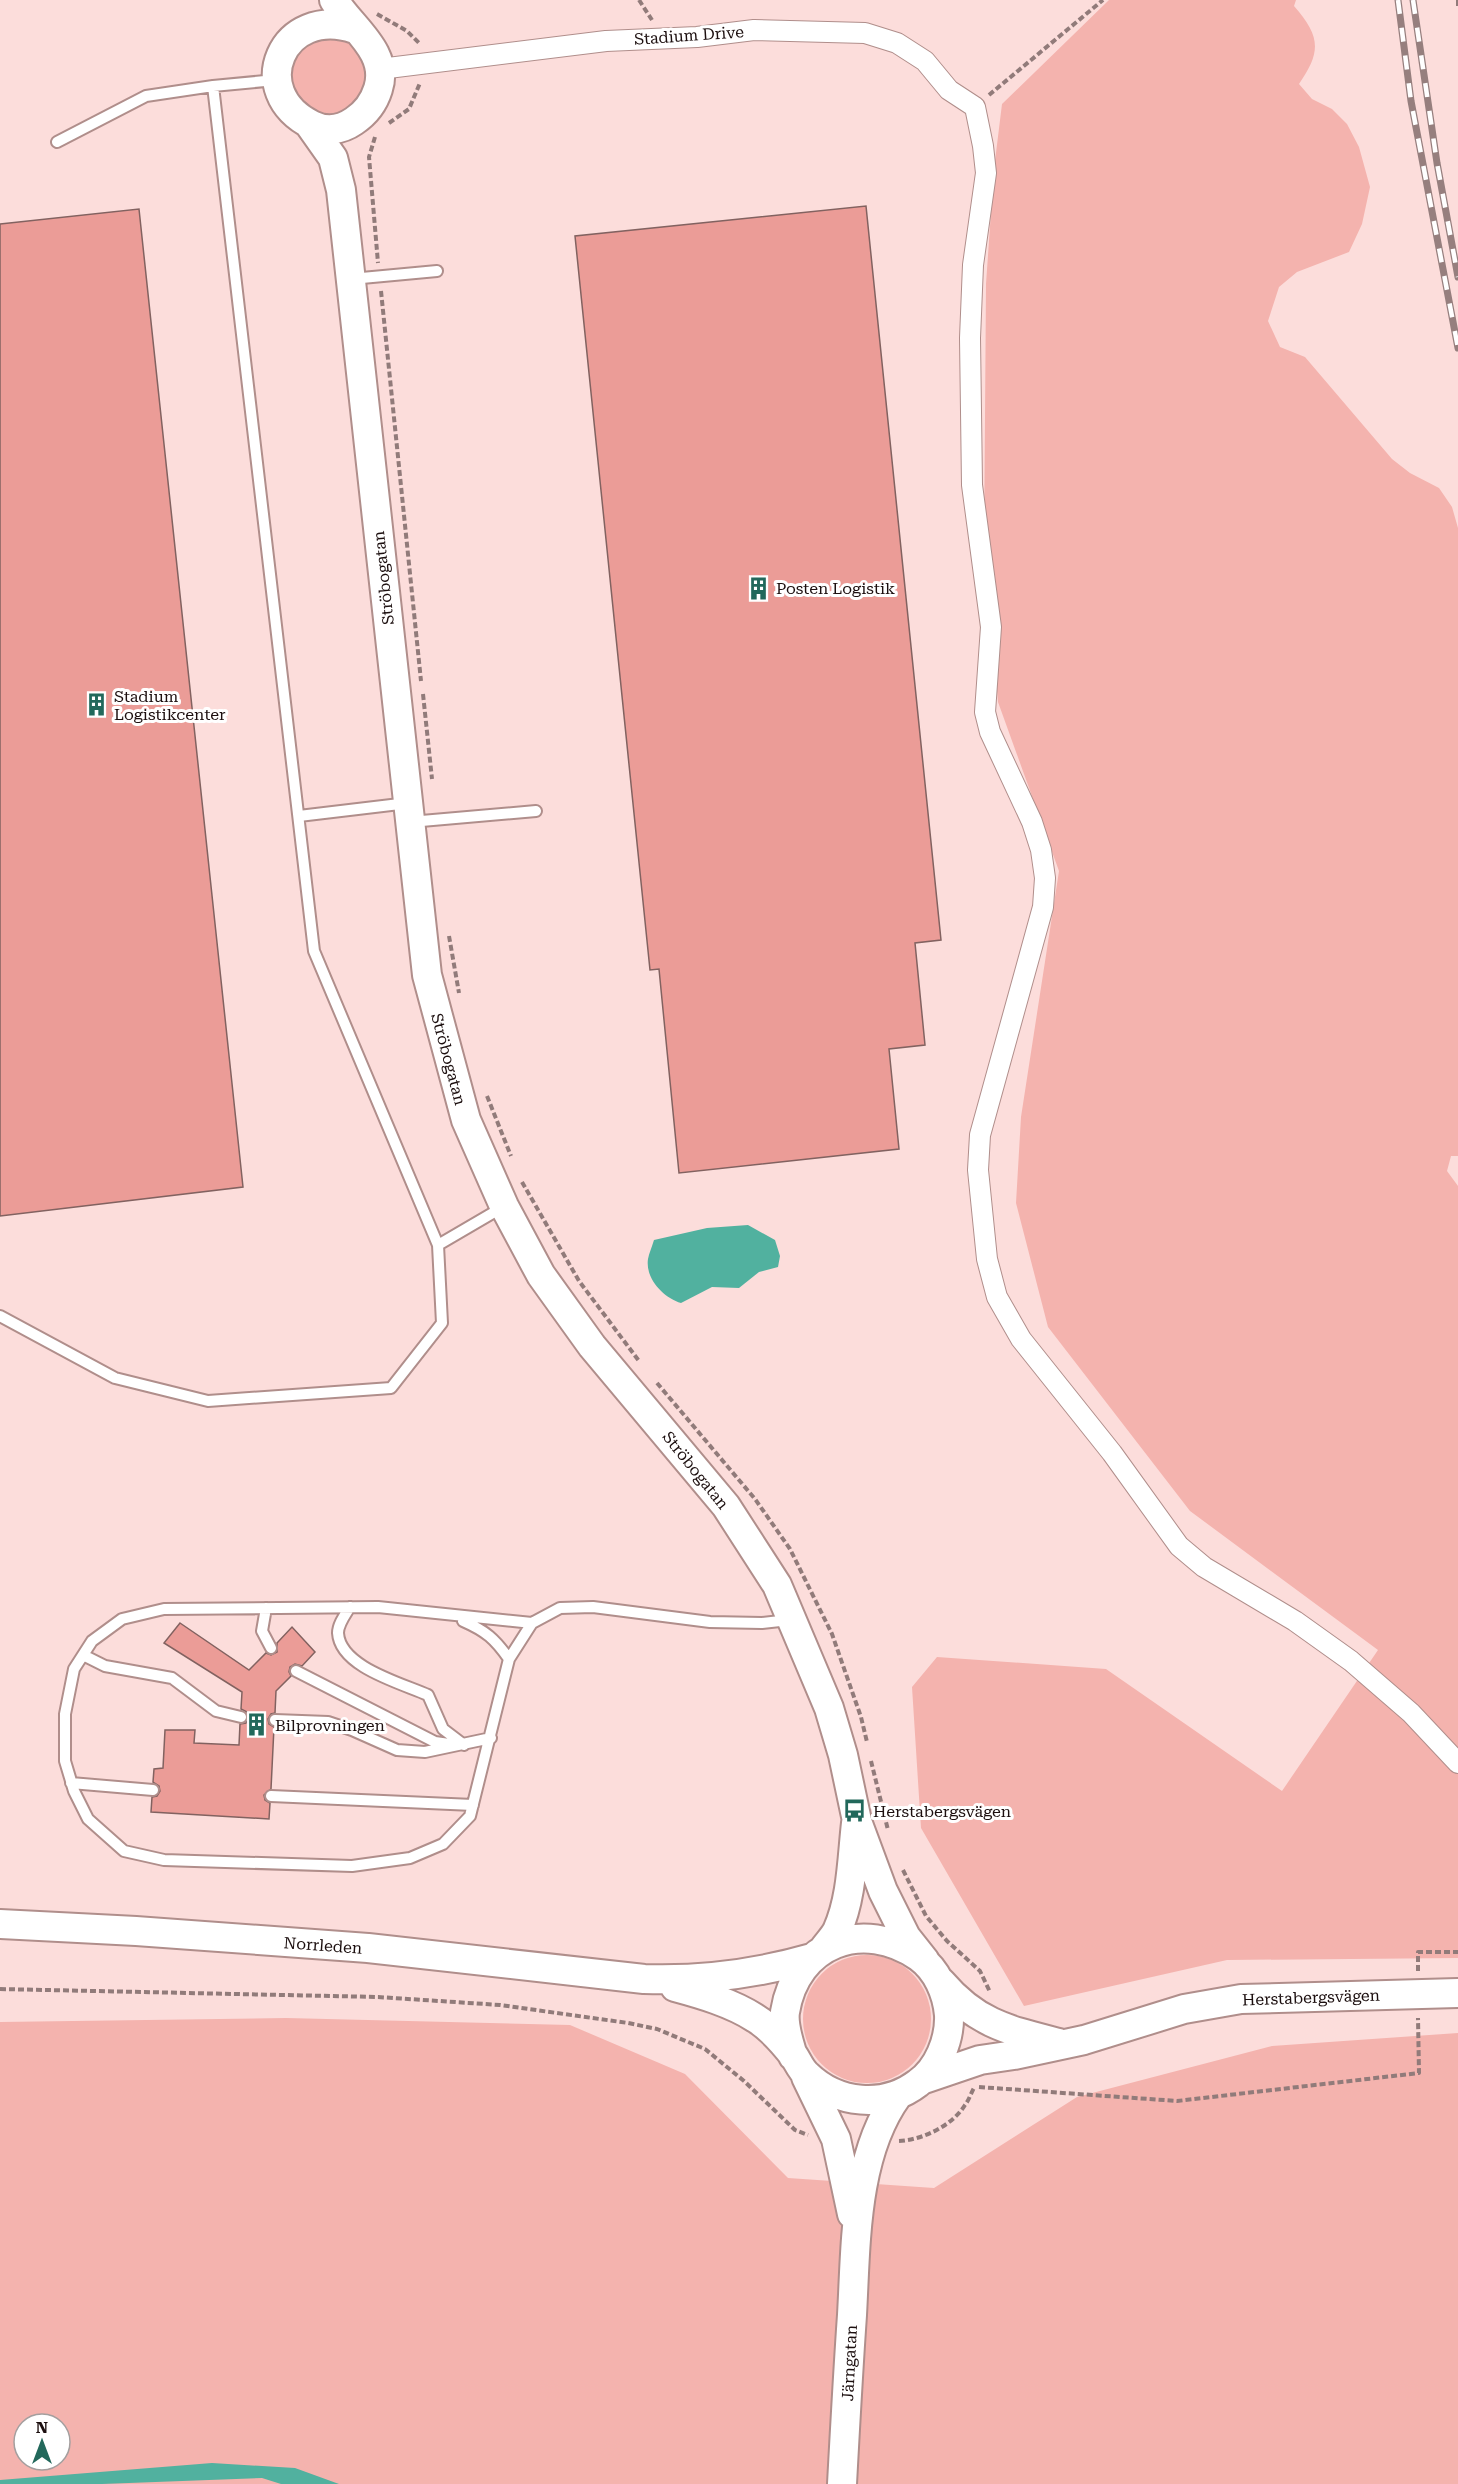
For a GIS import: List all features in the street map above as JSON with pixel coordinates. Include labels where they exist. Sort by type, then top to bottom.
[{"type":"street","points":[[304,30],[314,10],[315,0]]},
{"type":"street","points":[[334,0],[365,21]]},
{"type":"street","points":[[365,21],[366,40],[379,59],[380,69],[380,83],[367,111],[352,123],[336,129],[322,130],[292,113],[282,97],[277,80],[279,57],[289,42],[304,30],[321,23],[365,21]]},
{"type":"street","name":"Stadium Drive","points":[[380,69],[606,41],[697,38],[754,30],[865,33],[897,43],[925,61],[949,90],[975,107]]},
{"type":"street","points":[[975,107],[986,173],[973,265],[970,338],[972,486],[991,627],[985,712],[990,732],[1032,822],[1041,850],[1045,878],[1043,907],[980,1135],[978,1170],[980,1202],[987,1259],[998,1297],[1021,1339],[1112,1453],[1179,1546],[1204,1567],[1295,1621],[1352,1661],[1411,1713],[1458,1763]]},
{"type":"street","name":"Ströbogatan","points":[[341,190],[344,158],[352,123]]},
{"type":"street","name":"Ströbogatan","points":[[309,124],[333,158],[341,190],[350,279],[418,815],[427,975],[465,1120],[504,1206],[541,1275],[592,1346],[726,1506],[777,1585],[829,1708],[843,1755],[857,1821],[883,1891],[906,1937],[933,1971]]},
{"type":"street","name":"Ströbogatan","points":[[817,1954],[836,1932],[841,1917],[848,1889],[857,1821]]},
{"type":"street","name":"Norrleden","points":[[0,1924],[136,1931],[368,1948],[644,1979]]},
{"type":"street","points":[[868,1937],[903,1946],[933,1971],[949,2015],[948,2032],[939,2059],[924,2079],[898,2095],[870,2101],[852,2100],[820,2087],[775,2034],[757,2018],[740,2009],[688,1991],[644,1979],[696,1980],[729,1977],[779,1967],[852,1939],[868,1937]]},
{"type":"street","points":[[799,2064],[786,2031],[785,2013],[793,1983],[817,1954]]},
{"type":"street","name":"Herstabergsvägen","points":[[933,1971],[957,2000],[975,2015],[1008,2030],[1061,2043]]},
{"type":"street","name":"Herstabergsvägen","points":[[924,2079],[977,2073],[1014,2055],[1095,2037],[1184,2010],[1241,1999],[1458,1993]]},
{"type":"street","name":"Järngatan","points":[[799,2064],[836,2139],[850,2199],[855,2243]]},
{"type":"street","name":"Järngatan","points":[[842,2484],[855,2243],[861,2201],[874,2140],[885,2112],[898,2095]]},
{"type":"lane","points":[[57,142],[146,96],[213,86],[277,80]]},
{"type":"lane","points":[[0,1316],[115,1378],[208,1401],[391,1388],[442,1323],[438,1245],[314,951],[213,86]]},
{"type":"lane","points":[[350,279],[437,271]]},
{"type":"lane","points":[[299,816],[536,811]]},
{"type":"lane","points":[[438,1245],[504,1206]]},
{"type":"lane","points":[[350,1607],[340,1624],[338,1633],[343,1651],[358,1664],[428,1695],[443,1729],[464,1745]]},
{"type":"lane","points":[[532,1623],[455,1617],[378,1607],[164,1609],[122,1620],[92,1641],[74,1669],[65,1714],[65,1761],[71,1783],[88,1819],[124,1851],[164,1860],[352,1866],[410,1858],[444,1844],[470,1816],[509,1659],[532,1623],[560,1608],[593,1607],[710,1622],[762,1623],[792,1620]]},
{"type":"lane","points":[[266,1608],[262,1631],[271,1648]]},
{"type":"lane","points":[[455,1617],[485,1631],[498,1643],[509,1659]]},
{"type":"lane","points":[[82,1655],[105,1666],[172,1678],[216,1712],[241,1717]]},
{"type":"lane","points":[[296,1671],[435,1742],[464,1745]]},
{"type":"lane","points":[[275,1720],[328,1722],[398,1750],[425,1752],[491,1738]]},
{"type":"lane","points":[[71,1783],[153,1790]]},
{"type":"lane","points":[[270,1796],[473,1804]]},
{"type":"path","points":[[975,107],[1103,0]]},
{"type":"path","points":[[1458,0],[1458,7]]},
{"type":"path","points":[[365,21],[407,31],[420,44],[424,64],[419,89],[409,109],[387,125]]},
{"type":"path","points":[[381,131],[375,136],[369,157],[418,815]]},
{"type":"path","points":[[449,930],[460,998]]},
{"type":"path","points":[[485,1091],[514,1163]]},
{"type":"path","points":[[521,1180],[579,1281],[644,1367]]},
{"type":"path","points":[[652,1376],[755,1499],[790,1549],[832,1634],[861,1717],[868,1746]]},
{"type":"path","points":[[870,1756],[891,1838]]},
{"type":"path","points":[[900,1863],[926,1916],[947,1941],[980,1971],[990,1992],[989,2021]]},
{"type":"path","points":[[1418,1974],[1418,1952],[1458,1952]]},
{"type":"path","points":[[0,1989],[390,1998],[500,2005],[628,2023],[657,2029],[705,2049],[744,2080],[795,2130],[817,2138],[836,2139]]},
{"type":"path","points":[[874,2140],[919,2138],[947,2124],[965,2106],[977,2073],[1177,2101],[1419,2073],[1418,2007]]},
{"type":"shaded area","points":[[1109,0],[1296,0],[1294,6],[1309,26],[1315,44],[1312,62],[1299,84],[1312,99],[1332,109],[1347,124],[1359,147],[1370,187],[1362,224],[1349,252],[1297,272],[1279,287],[1268,321],[1280,347],[1305,357],[1392,459],[1410,473],[1439,488],[1452,507],[1458,528],[1458,1156],[1451,1156],[1447,1171],[1458,1186],[1458,1958],[1227,1960],[1024,2006],[921,1828],[912,1687],[937,1657],[1106,1669],[1282,1791],[1378,1650],[1190,1511],[1048,1327],[1016,1203],[1021,1117],[1059,871],[998,702],[984,551],[986,284],[994,169],[1002,104]]},
{"type":"shaded area","points":[[342,37],[356,45],[370,74],[360,104],[338,114],[324,116],[310,110],[292,95],[290,64],[310,40]]},
{"type":"shaded area","points":[[867,1955],[891,1960],[912,1974],[926,1995],[931,2019],[926,2043],[912,2064],[891,2078],[867,2083],[843,2078],[822,2064],[808,2043],[803,2019],[808,1995],[822,1974],[843,1960]]},
{"type":"shaded area","points":[[286,2018],[570,2025],[685,2074],[788,2178],[934,2188],[1077,2097],[1272,2046],[1458,2033],[1458,2484],[0,2484],[0,2022]]},
{"type":"water","points":[[748,1225],[775,1240],[780,1256],[778,1267],[759,1272],[739,1288],[712,1287],[681,1303],[668,1297],[657,1287],[648,1266],[654,1240],[707,1228]]},
{"type":"water","points":[[212,2463],[295,2468],[339,2484],[281,2484],[262,2478],[102,2484],[0,2484],[0,2480]]},
{"type":"building","name":"Posten Logistik","points":[[866,206],[941,940],[915,943],[925,1045],[889,1049],[899,1149],[679,1173],[659,969],[650,970],[575,236]]},
{"type":"building","name":"Stadium Logistikcenter","points":[[139,209],[243,1187],[0,1216],[0,224]]},
{"type":"building","name":"Bilprovningen","points":[[180,1623],[249,1670],[266,1653],[271,1655],[277,1652],[277,1643],[292,1627],[315,1652],[302,1666],[295,1664],[290,1667],[291,1676],[276,1691],[275,1713],[271,1714],[268,1719],[269,1724],[274,1727],[271,1789],[264,1795],[265,1800],[270,1803],[269,1819],[151,1812],[152,1797],[157,1796],[160,1791],[159,1786],[153,1782],[154,1769],[163,1768],[165,1730],[195,1730],[194,1743],[239,1745],[240,1724],[246,1723],[248,1718],[247,1712],[241,1709],[242,1692],[164,1643]]},
{"type":"railway","points":[[1398,0],[1411,101],[1458,348]]},
{"type":"railway","points":[[1413,0],[1437,163],[1458,277]]},
{"type":"place","name":"Posten Logistik","points":[[758,588]]},
{"type":"place","name":"Stadium Logistikcenter","points":[[96,705]]},
{"type":"place","name":"Bilprovningen","points":[[257,1725]]},
{"type":"place","name":"Herstabergsvägen","points":[[855,1811]]}]
